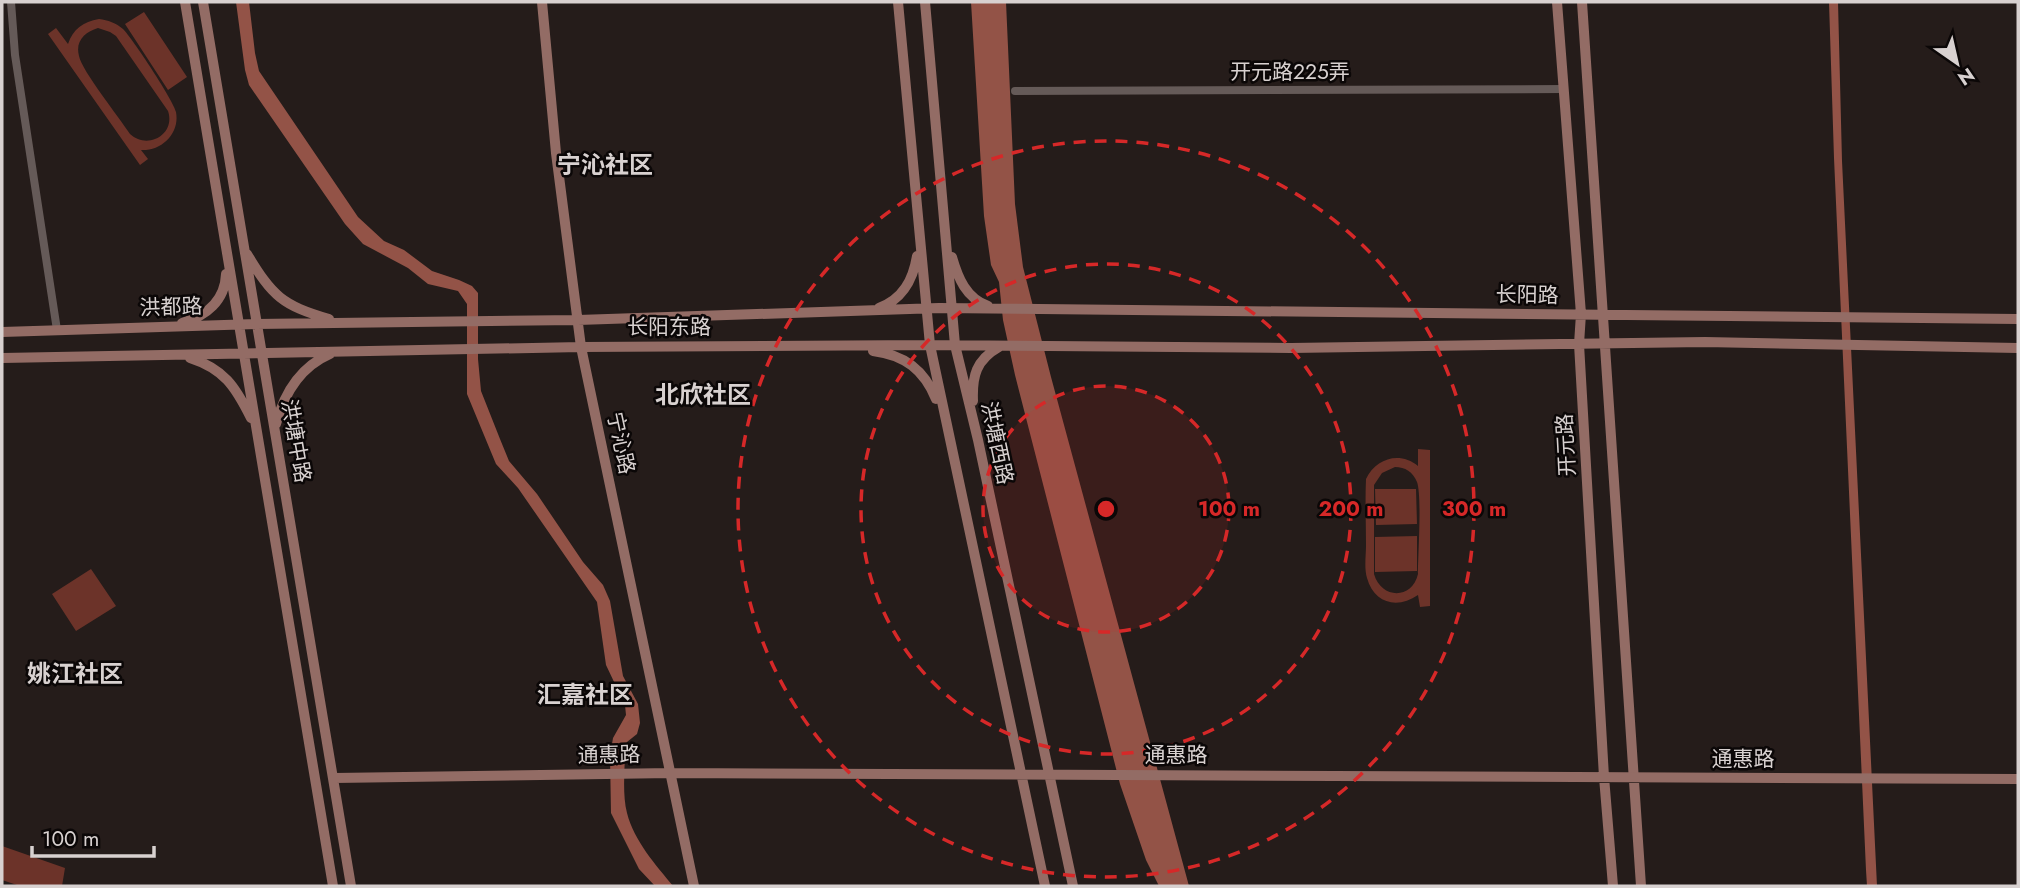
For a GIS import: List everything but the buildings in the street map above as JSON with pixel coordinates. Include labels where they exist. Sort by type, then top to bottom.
[{"type":"main road","name":"洪塘中路","points":[[185,2],[333,886]]},
{"type":"main road","name":"洪塘中路","points":[[203,2],[351,886]]},
{"type":"main road","name":"宁沁路","points":[[542,2],[556,156],[581,347],[694,886]]},
{"type":"main road","points":[[898,2],[930,345],[1045,886]]},
{"type":"main road","name":"洪塘西路","points":[[925,2],[955,345],[1073,886]]},
{"type":"main road","name":"开元路","points":[[1557,2],[1581,314],[1579,344],[1604,778],[1613,886]]},
{"type":"main road","points":[[1582,2],[1636,778],[1641,886]]},
{"type":"main road","points":[[946,237],[965,288],[978,303],[997,309]]},
{"type":"main road","points":[[874,310],[894,301],[911,280],[920,240]]},
{"type":"main road","points":[[244,250],[270,289],[282,301],[298,310],[342,323]]},
{"type":"main road","points":[[171,327],[199,317],[215,303],[223,292],[226,254]]},
{"type":"main road","name":"长阳东路","points":[[342,323],[578,320],[925,308],[997,309]]},
{"type":"main road","name":"长阳路","points":[[997,309],[2018,318]]},
{"type":"main road","name":"洪都路","points":[[2,332],[342,323]]},
{"type":"main road","points":[[1579,344],[1705,342],[2018,348]]},
{"type":"main road","name":"长阳东路","points":[[332,352],[581,347],[955,345],[1291,348],[1579,344]]},
{"type":"main road","points":[[832,346],[883,352],[909,361],[929,384],[947,429]]},
{"type":"main road","points":[[974,425],[974,374],[984,358],[1004,346]]},
{"type":"main road","points":[[2,358],[332,352]]},
{"type":"main road","points":[[274,429],[280,409],[298,377],[309,366],[332,352]]},
{"type":"main road","points":[[181,355],[208,364],[221,372],[240,396],[256,430]]},
{"type":"main road","name":"通惠路","points":[[334,778],[671,773],[2018,779]]},
{"type":"street","points":[[11,2],[15,55],[57,330]]},
{"type":"street","name":"开元路225弄","points":[[1016,91],[1564,89]]},
{"type":"shaded area","points":[[236,2],[249,2],[259,71],[358,217],[384,241],[404,250],[432,271],[472,286],[478,293],[481,391],[509,461],[537,494],[583,562],[603,585],[610,601],[623,676],[638,704],[640,723],[637,734],[627,742],[625,748],[625,805],[640,843],[673,886],[655,886],[639,869],[611,813],[610,756],[613,738],[626,715],[625,705],[606,665],[597,602],[518,488],[496,464],[467,394],[467,304],[458,291],[428,284],[408,268],[363,244],[345,224],[249,85]]},
{"type":"shaded area","points":[[971,2],[1006,2],[1015,204],[1023,267],[1189,886],[1159,886],[1146,860],[1120,784],[1015,375],[1003,320],[999,282],[991,265],[984,216]]},
{"type":"shaded area","points":[[1829,2],[1838,2],[1842,161],[1877,886],[1867,886],[1866,870]]},
{"type":"shaded area","points":[[144,12],[187,77],[168,90],[125,24]]},
{"type":"shaded area","points":[[93,20],[109,21],[123,29],[152,70],[176,112],[177,120],[172,134],[162,144],[149,150],[141,150],[148,159],[140,165],[48,34],[56,28],[68,44],[76,30]],"holes":[[[98,28],[116,36],[168,111],[168,127],[158,138],[144,141],[130,134],[82,63],[78,51],[82,38]]]},
{"type":"shaded area","points":[[1418,449],[1430,450],[1430,606],[1420,607],[1418,595],[1395,603],[1375,594],[1370,587],[1365,566],[1366,479],[1376,466],[1389,459],[1404,459],[1418,466]],"holes":[[[1395,467],[1405,469],[1415,478],[1419,500],[1418,574],[1410,588],[1396,593],[1383,588],[1374,574],[1374,485],[1382,473]]]},
{"type":"shaded area","points":[[1375,489],[1416,489],[1417,524],[1376,525]]},
{"type":"shaded area","points":[[1417,536],[1417,571],[1375,572],[1375,537]]},
{"type":"shaded area","points":[[91,569],[116,606],[76,631],[52,594]]},
{"type":"shaded area","points":[[2,846],[65,868],[62,886],[20,886],[2,880]]},
{"type":"district","name":"宁沁社区","points":[[605,165]]},
{"type":"district","name":"北欣社区","points":[[703,395]]},
{"type":"district","name":"姚江社区","points":[[75,674]]},
{"type":"district","name":"汇嘉社区","points":[[585,695]]}]
